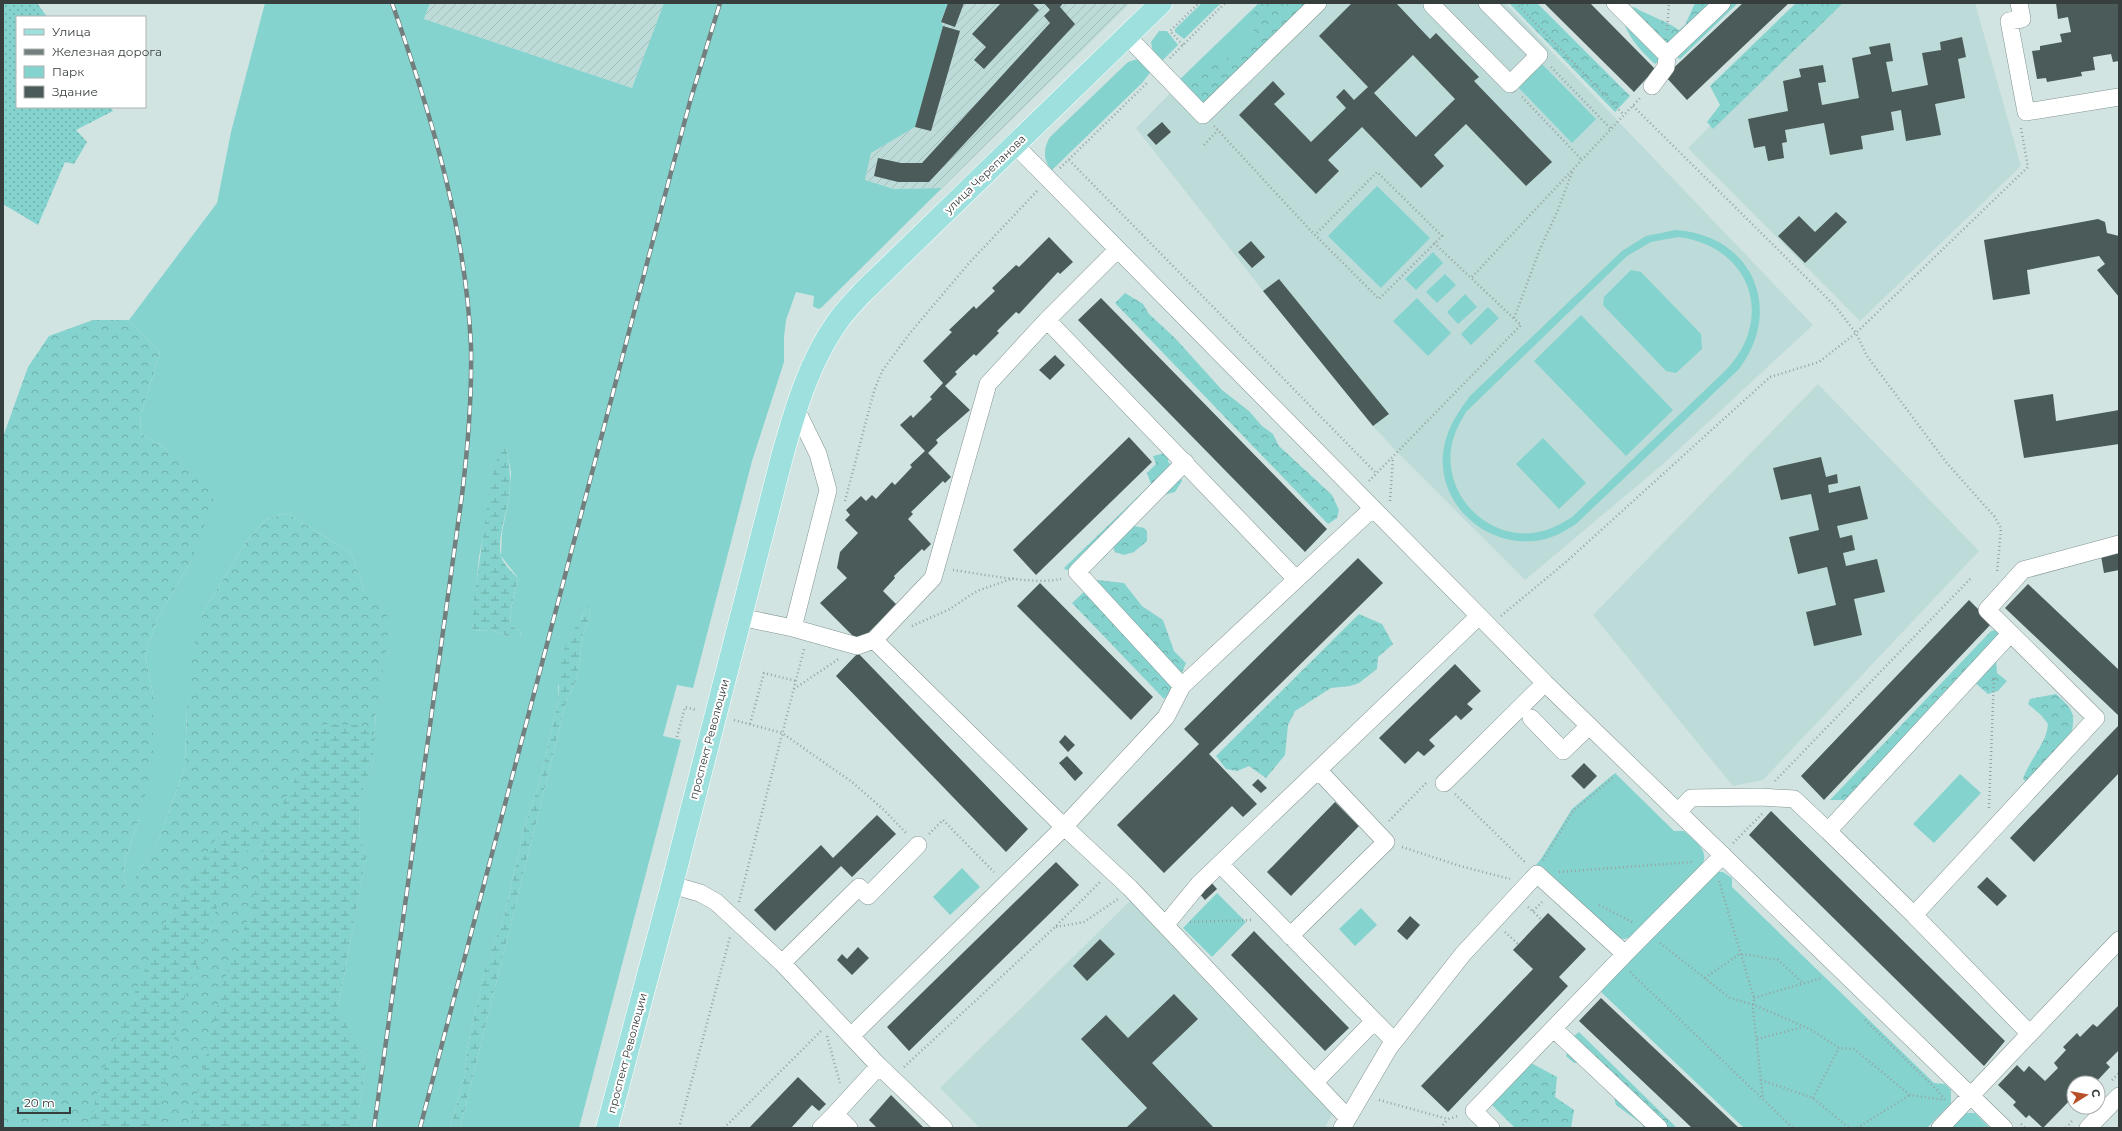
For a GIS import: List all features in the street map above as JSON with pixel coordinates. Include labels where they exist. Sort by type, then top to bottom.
[{"type":"main road","name":"улица Черепанова","points":[[818,353],[838,320],[862,293],[1161,3]]},
{"type":"main road","name":"проспект Революции","points":[[607,1128],[796,408],[818,353]]},
{"type":"street","points":[[1127,36],[1203,114],[1318,3]]},
{"type":"street","points":[[1434,3],[1432,5],[1510,84],[1539,55],[1488,3]]},
{"type":"street","points":[[1615,3],[1667,55]]},
{"type":"street","points":[[1652,86],[1666,67],[1667,55],[1722,3]]},
{"type":"street","points":[[2020,3],[2022,19],[2009,21],[2026,112],[2119,97]]},
{"type":"street","points":[[1015,145],[1117,250],[1381,507],[1479,616],[1589,726],[1678,812],[1726,851],[2004,1128]]},
{"type":"street","points":[[740,617],[793,628],[857,646],[874,640],[933,578],[988,384],[1047,320],[1117,250]]},
{"type":"street","points":[[1047,320],[1296,579]]},
{"type":"street","points":[[793,628],[828,490],[818,454],[796,408]]},
{"type":"street","points":[[1182,686],[1077,572],[1185,462]]},
{"type":"street","points":[[851,1036],[1064,826],[1166,717],[1182,686],[1296,579],[1381,507]]},
{"type":"street","points":[[1914,915],[1988,837],[2096,718],[1987,610],[2023,570],[2119,544]]},
{"type":"street","points":[[1167,923],[1199,884],[1479,616]]},
{"type":"street","points":[[1828,831],[2010,634]]},
{"type":"street","points":[[874,640],[1064,826],[1167,923],[1315,1082],[1344,1122],[1394,1041],[1463,954],[1538,871],[1622,958]]},
{"type":"street","points":[[1438,780],[1545,682]]},
{"type":"street","points":[[1531,718],[1563,751],[1589,726]]},
{"type":"street","points":[[1290,936],[1382,837],[1318,771]]},
{"type":"street","points":[[1678,812],[1691,798],[1778,797],[1794,799],[1914,915],[2029,1033]]},
{"type":"street","points":[[782,963],[859,887],[868,896],[918,845]]},
{"type":"street","points":[[1491,1128],[1474,1111],[1726,851]]},
{"type":"street","points":[[1220,864],[1394,1041]]},
{"type":"street","points":[[672,885],[708,896],[782,963],[879,1066],[944,1128]]},
{"type":"street","points":[[1940,1128],[2119,940]]},
{"type":"street","points":[[1315,1082],[1374,1022]]},
{"type":"street","points":[[1554,1028],[1659,1128]]},
{"type":"street","points":[[821,1128],[879,1066]]},
{"type":"street","points":[[2088,1128],[2119,1096]]},
{"type":"street","points":[[840,1108],[849,1128]]},
{"type":"path","points":[[1183,45],[1170,31],[1199,3]]},
{"type":"path","points":[[1049,180],[1145,85],[1159,68],[1226,3]]},
{"type":"path","points":[[1516,3],[1624,115]]},
{"type":"path","points":[[1539,55],[1611,129]]},
{"type":"path","points":[[1510,84],[1582,160]]},
{"type":"path","points":[[1471,278],[1652,86]]},
{"type":"path","points":[[1633,106],[1835,306],[1856,333],[1867,356],[1898,400],[1946,462],[1994,516],[2001,528],[1994,601]]},
{"type":"path","points":[[1203,114],[1315,236],[1379,299],[1442,236],[1377,172],[1315,236]]},
{"type":"path","points":[[1500,618],[1566,562],[1770,377],[1819,362],[1856,333],[2028,167],[2020,123]]},
{"type":"path","points":[[1204,145],[1218,130]]},
{"type":"path","points":[[1069,160],[1376,473]]},
{"type":"path","points":[[1514,318],[1540,249],[1558,210],[1574,169]]},
{"type":"path","points":[[1367,483],[1521,325],[1434,243]]},
{"type":"path","points":[[1381,507],[1393,457]]},
{"type":"path","points":[[937,568],[1014,578],[1054,580],[1079,575]]},
{"type":"path","points":[[911,626],[948,610],[977,591],[1014,578]]},
{"type":"path","points":[[1760,797],[1972,578]]},
{"type":"path","points":[[794,689],[857,646]]},
{"type":"path","points":[[1988,837],[1995,651]]},
{"type":"path","points":[[750,724],[764,673],[796,681]]},
{"type":"path","points":[[782,733],[852,782],[885,811],[918,845],[943,820],[1006,884]]},
{"type":"path","points":[[1538,871],[1573,811],[1615,776]]},
{"type":"path","points":[[1438,780],[1538,871],[1460,866],[1382,837],[1438,780]]},
{"type":"path","points":[[1726,851],[1778,797]]},
{"type":"path","points":[[1560,877],[1555,872],[1693,862]]},
{"type":"path","points":[[892,1078],[1056,927],[1111,870]]},
{"type":"path","points":[[1718,876],[1754,998],[1763,1099]]},
{"type":"path","points":[[1056,927],[1084,922],[1120,898],[1130,888]]},
{"type":"path","points":[[1541,919],[1532,911],[1544,900]]},
{"type":"path","points":[[1592,902],[1639,925],[1730,998],[1754,1005],[1804,1027],[1839,1048],[1854,1050],[1910,1095],[1945,1100]]},
{"type":"path","points":[[1167,923],[1274,920]]},
{"type":"path","points":[[1508,935],[1518,944]]},
{"type":"path","points":[[1705,978],[1741,954],[1778,960],[1804,984]]},
{"type":"path","points":[[1622,958],[1793,1128]]},
{"type":"path","points":[[1754,998],[1822,978]]},
{"type":"path","points":[[1757,1039],[1804,1027]]},
{"type":"path","points":[[724,1128],[824,1028],[840,1108]]},
{"type":"path","points":[[1813,1098],[1839,1048]]},
{"type":"path","points":[[1761,1080],[1813,1098],[1849,1128]]},
{"type":"path","points":[[1361,1095],[1448,1119]]},
{"type":"path","points":[[1857,1128],[1910,1095]]},
{"type":"path","points":[[1440,1128],[1448,1119],[1474,1111]]},
{"type":"shaded area","points":[[430,3],[664,3],[632,88],[424,19]]},
{"type":"shaded area","points":[[948,3],[1130,3],[942,188],[894,189],[865,180],[871,153],[915,127],[941,22]]},
{"type":"shaded area","points":[[1259,3],[1505,3],[1813,325],[1662,465],[1525,580],[1373,426],[1260,287],[1136,128]]},
{"type":"shaded area","points":[[1835,3],[1975,3],[2021,166],[1860,321],[1688,148]]},
{"type":"shaded area","points":[[1818,384],[1979,551],[1763,780],[1733,786],[1593,615]]},
{"type":"shaded area","points":[[1130,901],[1332,1114],[1325,1128],[980,1128],[940,1088]]},
{"type":"green space","points":[[3,3],[37,3],[46,16],[16,16],[16,108],[111,108],[113,111],[76,130],[87,142],[74,164],[65,162],[38,225],[3,204]]},
{"type":"green space","points":[[265,3],[430,3],[424,19],[632,88],[664,3],[948,3],[941,21],[943,26],[915,127],[871,153],[865,180],[894,189],[942,188],[821,308],[818,309],[813,306],[814,296],[796,292],[786,320],[784,362],[752,461],[693,688],[677,685],[663,736],[681,740],[579,1128],[460,1128],[566,702],[577,678],[583,635],[590,617],[589,607],[581,618],[558,687],[558,701],[540,781],[524,828],[504,917],[486,964],[467,1049],[465,1075],[450,1128],[356,1128],[366,1064],[338,1008],[366,857],[359,834],[360,797],[373,763],[376,710],[364,589],[351,553],[287,513],[265,520],[246,542],[202,614],[187,708],[185,767],[157,844],[126,892],[124,863],[139,819],[153,694],[145,655],[158,617],[191,561],[168,450],[140,433],[141,414],[160,353],[129,320],[217,203],[231,132]],"holes":[[[506,447],[511,472],[509,499],[502,532],[501,556],[518,578],[511,609],[510,625],[520,631],[521,637],[511,637],[490,630],[472,631],[479,557],[487,517]]]},
{"type":"green space","points":[[1202,3],[1221,3],[1184,39],[1175,32],[1175,29]]},
{"type":"green space","points":[[1259,3],[1313,3],[1203,110],[1177,82]]},
{"type":"green space","points":[[1264,3],[1309,3],[1204,104],[1182,83],[1196,73],[1209,70],[1219,61],[1238,54],[1247,45],[1254,31],[1252,14]]},
{"type":"green space","points":[[1509,3],[1537,3],[1630,96],[1615,112]]},
{"type":"green space","points":[[1695,3],[1738,3],[1680,59],[1674,55],[1663,57],[1655,64],[1634,41],[1620,13],[1634,7],[1668,23],[1679,30],[1685,25]]},
{"type":"green space","points":[[1796,3],[1843,3],[1713,129],[1707,122],[1720,105],[1710,86]]},
{"type":"green space","points":[[1159,31],[1167,31],[1178,45],[1162,61],[1153,53],[1151,42]]},
{"type":"green space","points":[[1138,59],[1152,70],[1142,83],[1052,170],[1047,163],[1045,154],[1046,146],[1050,137],[1128,62]]},
{"type":"green space","points":[[1541,63],[1596,119],[1572,143],[1517,86]]},
{"type":"green space","points":[[1377,186],[1430,238],[1381,288],[1328,236]]},
{"type":"green space","points":[[1676,230],[1702,235],[1724,245],[1741,260],[1753,278],[1759,300],[1759,322],[1753,346],[1739,369],[1576,524],[1561,533],[1534,541],[1515,541],[1497,536],[1480,527],[1466,516],[1454,501],[1447,485],[1443,466],[1444,447],[1454,420],[1470,396],[1622,251],[1646,236]],"holes":[[[1678,237],[1703,243],[1723,254],[1738,270],[1748,288],[1752,308],[1749,329],[1741,351],[1725,371],[1572,517],[1549,529],[1533,533],[1516,533],[1500,529],[1485,521],[1472,510],[1462,498],[1455,483],[1451,466],[1451,449],[1453,439],[1466,412],[1627,256],[1651,242]]]},
{"type":"green space","points":[[1433,252],[1443,263],[1416,290],[1405,279]]},
{"type":"green space","points":[[1631,270],[1641,272],[1701,334],[1702,349],[1676,373],[1666,371],[1603,305],[1604,297]]},
{"type":"green space","points":[[1445,274],[1456,285],[1437,303],[1426,292]]},
{"type":"green space","points":[[1125,293],[1143,304],[1149,314],[1175,338],[1222,390],[1249,411],[1262,426],[1273,434],[1279,446],[1332,495],[1339,510],[1337,518],[1328,524],[1115,303]]},
{"type":"green space","points":[[1465,294],[1477,307],[1458,324],[1447,312]]},
{"type":"green space","points":[[1417,298],[1451,333],[1428,356],[1393,321]]},
{"type":"green space","points":[[1488,307],[1499,318],[1471,345],[1461,334]]},
{"type":"green space","points":[[1581,315],[1673,410],[1626,456],[1534,361]]},
{"type":"green space","points":[[93,320],[129,320],[160,353],[141,414],[140,433],[168,450],[199,474],[214,500],[191,561],[158,617],[145,655],[153,694],[153,766],[139,819],[124,863],[126,891],[157,844],[185,767],[191,656],[202,614],[246,542],[265,520],[287,513],[351,553],[364,589],[387,603],[388,639],[376,710],[373,763],[360,797],[359,834],[366,857],[338,1007],[366,1064],[356,1128],[3,1128],[3,437],[28,367],[49,336]]},
{"type":"green space","points":[[1543,438],[1586,483],[1559,509],[1516,464]]},
{"type":"green space","points":[[506,447],[510,472],[510,491],[501,535],[500,550],[504,562],[518,578],[511,609],[510,625],[520,631],[521,637],[511,637],[490,630],[472,631],[474,600],[490,485],[500,448]]},
{"type":"green space","points":[[1170,452],[1168,462],[1180,472],[1182,481],[1175,492],[1156,497],[1129,525],[1144,528],[1147,531],[1147,541],[1134,552],[1124,555],[1115,552],[1112,545],[1109,552],[1094,565],[1066,570],[1064,568],[1151,484],[1147,473],[1156,464],[1153,456]]},
{"type":"green space","points":[[1097,580],[1124,583],[1142,606],[1163,620],[1174,651],[1186,663],[1176,687],[1164,699],[1072,603]]},
{"type":"green space","points":[[589,606],[590,617],[583,635],[577,678],[566,702],[460,1128],[450,1128],[465,1075],[467,1049],[486,963],[504,917],[524,828],[540,781],[558,701],[560,664],[567,641]]},
{"type":"green space","points":[[1359,614],[1382,624],[1393,644],[1378,657],[1377,669],[1359,683],[1350,686],[1331,688],[1295,711],[1288,725],[1285,755],[1266,778],[1249,766],[1237,771],[1226,769],[1216,756]]},
{"type":"green space","points":[[1996,630],[2000,636],[1996,658],[1997,673],[2007,681],[1998,691],[1988,694],[1966,675],[1854,796],[1844,800],[1830,800],[1991,631]]},
{"type":"green space","points":[[2056,694],[2071,710],[2073,723],[2071,733],[2060,752],[2030,785],[2023,779],[2029,765],[2045,738],[2048,724],[2041,715],[2028,704],[2030,699]]},
{"type":"green space","points":[[323,724],[357,725],[375,737],[373,763],[360,797],[359,834],[366,857],[338,1007],[366,1064],[356,1128],[189,1128],[222,986],[249,916],[263,861],[262,843],[254,842],[242,858],[217,908],[180,1011],[155,1128],[88,1128],[103,1072],[132,999],[173,906],[215,840],[242,825],[272,825]]},
{"type":"green space","points":[[1615,773],[1674,831],[1684,831],[1696,841],[1704,853],[1703,863],[1632,937],[1624,939],[1617,937],[1542,866],[1538,870],[1534,867],[1541,859],[1572,809]]},
{"type":"green space","points":[[1960,774],[1981,793],[1934,843],[1913,824]]},
{"type":"green space","points":[[962,868],[980,887],[950,915],[933,897]]},
{"type":"green space","points":[[1717,872],[1723,872],[1732,878],[1732,887],[1934,1083],[1945,1084],[1951,1090],[1951,1103],[1927,1128],[1744,1128],[1600,991]]},
{"type":"green space","points":[[1217,893],[1246,922],[1212,957],[1183,928]]},
{"type":"green space","points":[[1361,908],[1377,925],[1355,946],[1339,929]]},
{"type":"green space","points":[[1579,1032],[1677,1128],[1644,1128],[1642,1124],[1616,1105],[1612,1089],[1589,1063],[1574,1063],[1566,1056],[1570,1039]]},
{"type":"green space","points":[[1531,1063],[1557,1077],[1555,1097],[1574,1110],[1571,1128],[1515,1128],[1491,1104]]},
{"type":"green space","points":[[1965,1113],[1975,1113],[1990,1128],[1951,1128]]},
{"type":"building","points":[[948,3],[964,3],[955,27],[941,22]]},
{"type":"building","points":[[1001,3],[1032,3],[1039,10],[984,69],[974,60],[986,47],[972,34]]},
{"type":"building","points":[[1044,3],[1063,3],[1060,7],[1075,24],[929,182],[898,182],[874,176],[878,158],[901,163],[922,163],[1050,23],[1044,16],[1050,10]]},
{"type":"building","points":[[1352,3],[1396,3],[1430,39],[1436,33],[1479,77],[1474,81],[1552,162],[1526,186],[1466,124],[1434,155],[1444,166],[1421,188],[1362,127],[1328,160],[1339,171],[1316,194],[1239,115],[1273,81],[1285,94],[1274,104],[1311,142],[1346,108],[1336,97],[1344,89],[1354,100],[1368,87],[1319,36]],"holes":[[[1413,55],[1455,99],[1416,137],[1374,93]]]},
{"type":"building","points":[[1544,3],[1590,3],[1655,69],[1634,92]]},
{"type":"building","points":[[1743,3],[1789,3],[1687,100],[1665,76]]},
{"type":"building","points":[[2056,3],[2119,3],[2119,61],[2113,62],[2111,54],[2093,57],[2095,70],[2081,72],[2082,76],[2047,82],[2046,78],[2037,79],[2032,51],[2040,50],[2040,46],[2062,42],[2060,34],[2071,32],[2068,17],[2058,19]]},
{"type":"building","points":[[943,26],[960,31],[931,131],[915,127]]},
{"type":"building","points":[[1962,37],[1966,57],[1958,59],[1965,98],[1935,104],[1941,135],[1906,141],[1901,110],[1891,112],[1894,130],[1861,136],[1863,149],[1830,155],[1824,123],[1785,130],[1787,142],[1782,143],[1784,158],[1768,161],[1765,146],[1754,148],[1748,119],[1788,111],[1783,81],[1801,77],[1799,69],[1823,65],[1826,82],[1818,83],[1822,105],[1859,98],[1852,58],[1871,54],[1869,47],[1890,43],[1893,61],[1886,62],[1892,92],[1928,85],[1922,53],[1941,50],[1940,42]]},
{"type":"building","points":[[1162,122],[1171,132],[1156,145],[1147,135]]},
{"type":"building","points":[[1836,212],[1847,222],[1805,263],[1778,236],[1799,216],[1815,232]]},
{"type":"building","points":[[2098,219],[2105,222],[2107,233],[2119,236],[2119,297],[2097,270],[2105,264],[2099,256],[2027,270],[2030,294],[1993,300],[1984,240]]},
{"type":"building","points":[[1049,237],[1073,262],[1060,274],[1058,272],[1019,314],[1016,312],[997,331],[999,333],[976,356],[974,354],[955,372],[957,374],[945,386],[970,410],[936,440],[938,443],[928,453],[951,477],[945,483],[943,481],[911,512],[913,514],[908,519],[931,544],[924,551],[922,549],[894,576],[895,578],[883,591],[897,605],[859,642],[820,603],[847,578],[837,568],[840,552],[858,533],[845,520],[850,515],[846,510],[861,496],[866,501],[872,495],[876,499],[892,482],[895,485],[912,467],[910,465],[925,451],[900,425],[911,415],[913,418],[932,399],[930,397],[943,383],[923,361],[952,332],[949,330],[974,306],[976,309],[995,291],[992,288],[1016,265],[1019,267]]},
{"type":"building","points":[[1251,241],[1265,257],[1252,268],[1238,252]]},
{"type":"building","points":[[1279,279],[1389,414],[1373,426],[1263,291]]},
{"type":"building","points":[[1101,298],[1327,529],[1305,552],[1078,320]]},
{"type":"building","points":[[1055,355],[1065,365],[1050,380],[1039,370]]},
{"type":"building","points":[[2053,394],[2056,421],[2119,410],[2119,444],[2024,458],[2014,400]]},
{"type":"building","points":[[1129,437],[1152,462],[1036,575],[1013,550]]},
{"type":"building","points":[[1821,457],[1826,477],[1837,474],[1838,483],[1828,485],[1829,493],[1860,486],[1868,519],[1837,526],[1840,538],[1852,535],[1855,550],[1843,553],[1846,566],[1877,559],[1885,592],[1854,599],[1862,635],[1814,646],[1806,612],[1836,605],[1827,567],[1798,574],[1789,537],[1819,530],[1811,494],[1781,500],[1773,468]]},
{"type":"building","points":[[2119,553],[2119,570],[2104,573],[2101,556]]},
{"type":"building","points":[[1358,558],[1383,583],[1209,754],[1257,804],[1243,817],[1232,806],[1164,873],[1117,825],[1199,744],[1184,729]]},
{"type":"building","points":[[1040,583],[1153,697],[1131,720],[1017,606]]},
{"type":"building","points":[[2028,584],[2119,670],[2119,716],[2005,608]]},
{"type":"building","points":[[1969,600],[1992,623],[1824,800],[1801,776]]},
{"type":"building","points":[[858,653],[1028,829],[1006,852],[836,676]]},
{"type":"building","points":[[1455,664],[1481,691],[1467,704],[1473,709],[1461,720],[1456,715],[1429,740],[1435,746],[1424,756],[1418,751],[1405,764],[1379,738]]},
{"type":"building","points":[[2119,725],[2119,773],[2034,862],[2010,838]]},
{"type":"building","points":[[1065,735],[1075,745],[1068,752],[1059,742]]},
{"type":"building","points":[[1067,756],[1083,773],[1075,781],[1059,763]]},
{"type":"building","points":[[1584,763],[1597,776],[1584,789],[1571,776]]},
{"type":"building","points":[[1258,779],[1267,788],[1261,793],[1252,785]]},
{"type":"building","points":[[1335,802],[1359,826],[1291,896],[1267,872]]},
{"type":"building","points":[[1771,811],[2005,1041],[1984,1066],[1749,835]]},
{"type":"building","points":[[877,815],[896,834],[852,877],[841,866],[775,931],[754,910],[821,845],[833,858]]},
{"type":"building","points":[[1056,862],[1079,885],[909,1051],[887,1027]]},
{"type":"building","points":[[1987,877],[2007,896],[1997,906],[1977,887]]},
{"type":"building","points":[[1210,881],[1217,889],[1205,900],[1198,892]]},
{"type":"building","points":[[1548,913],[1586,949],[1559,977],[1568,986],[1448,1112],[1421,1086],[1533,969],[1513,950]]},
{"type":"building","points":[[1410,916],[1420,925],[1407,940],[1397,931]]},
{"type":"building","points":[[1254,931],[1349,1028],[1325,1051],[1231,955]]},
{"type":"building","points":[[1100,939],[1115,954],[1087,981],[1073,966]]},
{"type":"building","points":[[858,947],[869,958],[852,975],[837,960],[842,954],[847,959]]},
{"type":"building","points":[[1174,994],[1198,1019],[1152,1063],[1214,1128],[1126,1128],[1147,1108],[1081,1039],[1106,1015],[1128,1038]]},
{"type":"building","points":[[1601,998],[1739,1128],[1692,1128],[1579,1021]]},
{"type":"building","points":[[2119,1005],[2119,1050],[2106,1063],[2110,1067],[2103,1075],[2066,1075],[2066,1104],[2043,1128],[2029,1115],[2026,1118],[2013,1105],[2016,1102],[1998,1085],[2017,1065],[2024,1072],[2029,1066],[2045,1081],[2058,1068],[2054,1063],[2066,1050],[2063,1047],[2077,1033],[2080,1037],[2093,1024],[2097,1027]]},
{"type":"building","points":[[798,1077],[826,1104],[819,1111],[812,1105],[791,1128],[749,1128]]},
{"type":"building","points":[[891,1095],[924,1128],[877,1128],[869,1120]]},
{"type":"railway","points":[[374,1128],[462,495],[468,440],[471,384],[471,347],[468,303],[454,216],[433,130],[392,3]]},
{"type":"railway","points":[[420,1128],[662,206],[691,98],[720,3]]}]
